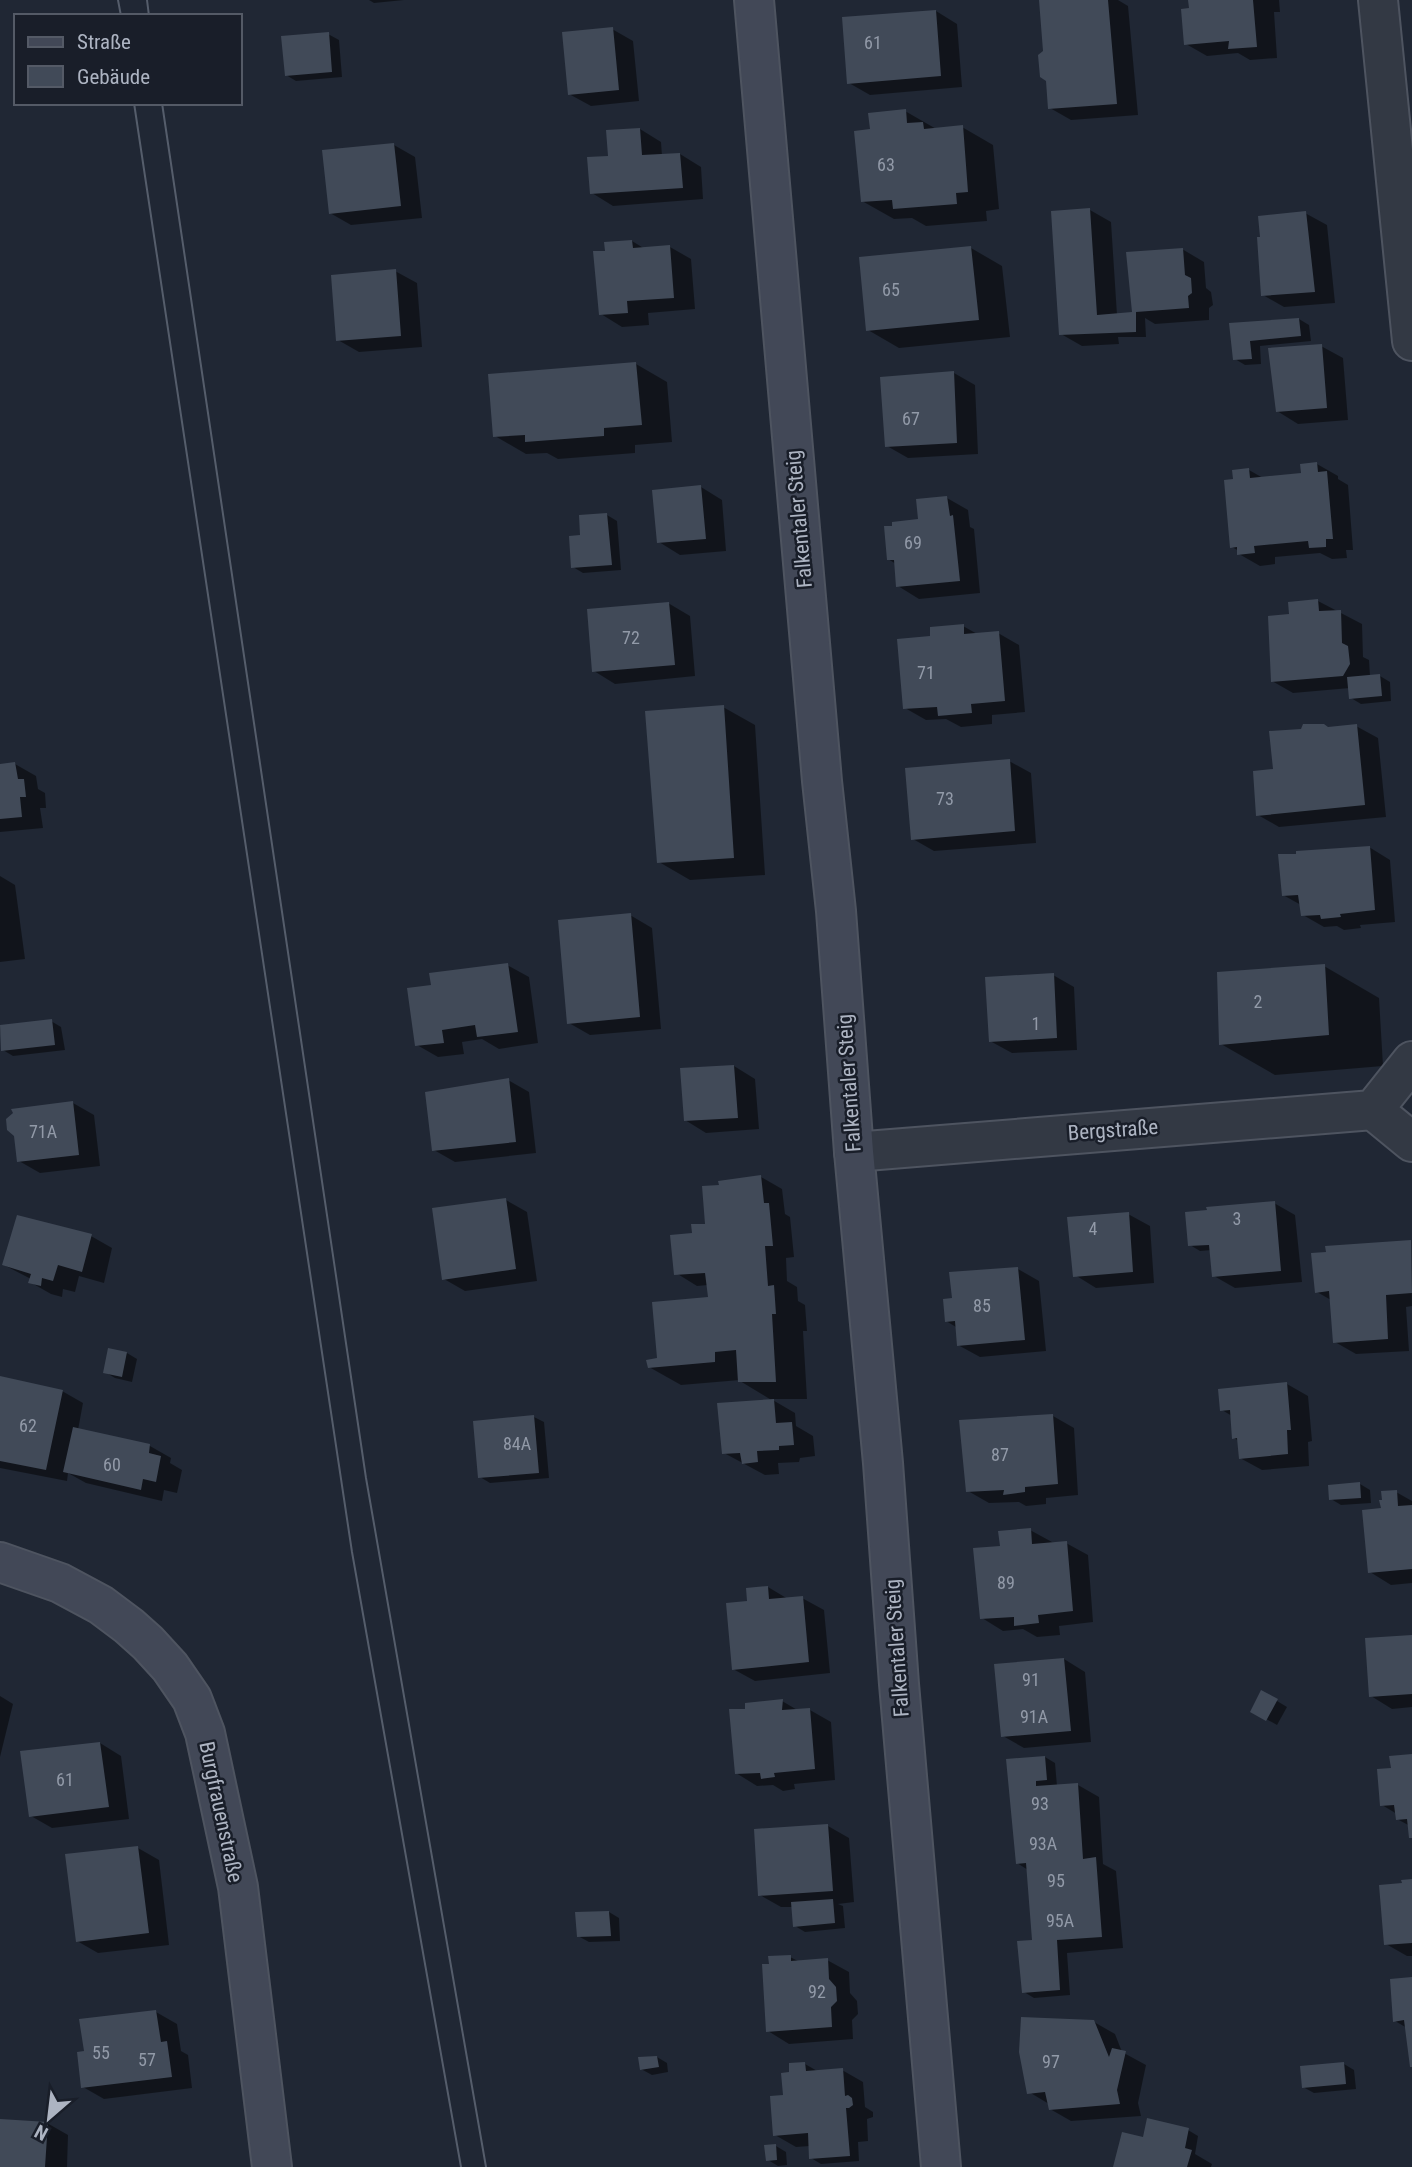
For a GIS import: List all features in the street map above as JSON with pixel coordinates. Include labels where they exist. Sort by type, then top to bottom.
[{"type":"street","name":"Falkentaler Steig","points":[[754,0],[822,781],[836,911],[854,1152],[883,1463],[899,1684],[941,2167]]},
{"type":"street","points":[[1378,0],[1412,341]]},
{"type":"street","points":[[1412,1061],[1373,1110],[1412,1142]]},
{"type":"street","name":"Bergstraße","points":[[854,1152],[1373,1110]]},
{"type":"street","name":"Burgfrauenstraße","points":[[0,1562],[60,1583],[100,1605],[130,1626],[170,1667],[192,1699],[205,1733],[238,1887],[272,2167]]},
{"type":"building","points":[[1039,0],[1108,0],[1117,104],[1048,109],[1046,81],[1040,77],[1038,55],[1043,51]]},
{"type":"building","points":[[1188,0],[1253,0],[1257,47],[1228,49],[1229,41],[1184,45],[1181,9],[1189,8]]},
{"type":"building","points":[[936,10],[941,76],[847,84],[842,17]]},
{"type":"building","points":[[613,27],[619,90],[568,95],[562,32]]},
{"type":"building","points":[[329,32],[332,72],[285,76],[281,36]]},
{"type":"building","points":[[906,109],[907,123],[923,122],[924,129],[963,125],[968,192],[956,193],[957,204],[893,209],[892,200],[861,202],[854,131],[870,129],[868,113]]},
{"type":"building","points":[[640,128],[642,155],[680,153],[683,188],[590,194],[587,157],[608,156],[606,130]]},
{"type":"building","points":[[394,143],[401,206],[329,214],[322,150]]},
{"type":"building","points":[[1090,208],[1097,315],[1132,312],[1126,252],[1183,248],[1185,275],[1191,278],[1189,308],[1136,312],[1136,332],[1059,335],[1051,211]]},
{"type":"building","points":[[1306,211],[1315,292],[1261,296],[1258,216]]},
{"type":"building","points":[[632,240],[633,248],[670,245],[674,298],[627,301],[628,313],[599,315],[593,251],[605,251],[604,242]]},
{"type":"building","points":[[971,246],[979,320],[866,331],[859,257]]},
{"type":"building","points":[[396,269],[401,336],[336,341],[331,275]]},
{"type":"building","points":[[1299,318],[1301,336],[1250,341],[1252,359],[1233,360],[1229,323]]},
{"type":"building","points":[[1322,344],[1327,408],[1276,412],[1268,348]]},
{"type":"building","points":[[636,362],[642,425],[604,428],[604,436],[525,442],[525,435],[493,437],[488,374]]},
{"type":"building","points":[[954,371],[957,443],[885,447],[880,377]]},
{"type":"building","points":[[1317,462],[1318,472],[1327,471],[1333,539],[1326,539],[1326,547],[1309,548],[1308,541],[1254,546],[1255,553],[1237,555],[1237,547],[1230,548],[1224,480],[1233,479],[1232,470],[1249,468],[1250,478],[1301,473],[1300,464]]},
{"type":"building","points":[[701,485],[706,539],[657,543],[652,490]]},
{"type":"building","points":[[947,496],[950,516],[953,515],[960,581],[896,587],[894,560],[887,560],[884,526],[892,526],[892,522],[918,519],[916,499]]},
{"type":"building","points":[[607,513],[612,565],[571,568],[569,536],[580,535],[579,515]]},
{"type":"building","points":[[1318,599],[1319,611],[1341,610],[1342,643],[1348,646],[1350,664],[1343,676],[1271,682],[1268,616],[1289,614],[1288,602]]},
{"type":"building","points":[[669,602],[675,665],[592,672],[587,609]]},
{"type":"building","points":[[964,624],[964,634],[999,631],[1005,701],[971,704],[972,713],[938,716],[937,707],[903,709],[897,639],[930,636],[930,627]]},
{"type":"building","points":[[1380,674],[1382,696],[1349,699],[1347,677]]},
{"type":"building","points":[[724,705],[734,858],[657,863],[645,711]]},
{"type":"building","points":[[1303,724],[1324,724],[1328,727],[1357,724],[1365,805],[1256,816],[1253,771],[1273,769],[1269,731],[1301,729]]},
{"type":"building","points":[[1010,759],[1015,831],[911,840],[905,768]]},
{"type":"building","points":[[15,762],[18,779],[24,779],[26,797],[20,797],[22,817],[0,819],[0,764]]},
{"type":"building","points":[[1370,846],[1375,910],[1321,919],[1320,915],[1301,916],[1298,895],[1282,896],[1278,854]]},
{"type":"building","points":[[631,913],[640,1017],[567,1024],[558,920]]},
{"type":"building","points":[[508,963],[518,1032],[477,1037],[475,1025],[442,1030],[444,1043],[415,1046],[407,988],[431,985],[429,973]]},
{"type":"building","points":[[1325,964],[1329,1035],[1219,1045],[1217,972]]},
{"type":"building","points":[[1054,973],[1057,1038],[989,1042],[985,977]]},
{"type":"building","points":[[52,1019],[55,1045],[1,1051],[0,1025]]},
{"type":"building","points":[[734,1065],[738,1118],[684,1121],[680,1068]]},
{"type":"building","points":[[509,1078],[516,1142],[432,1151],[425,1092]]},
{"type":"building","points":[[73,1101],[79,1155],[17,1162],[14,1136],[7,1130],[6,1119],[13,1113],[11,1109]]},
{"type":"building","points":[[761,1175],[764,1203],[769,1203],[773,1246],[765,1246],[768,1286],[774,1285],[776,1314],[772,1314],[776,1382],[738,1382],[736,1350],[715,1352],[715,1362],[648,1368],[646,1360],[657,1358],[652,1302],[708,1297],[705,1273],[674,1275],[670,1235],[692,1233],[691,1224],[705,1224],[702,1186],[719,1185],[718,1181]]},
{"type":"building","points":[[506,1198],[516,1269],[442,1280],[432,1208]]},
{"type":"building","points":[[1275,1201],[1281,1271],[1212,1277],[1209,1245],[1188,1246],[1185,1212],[1207,1210],[1206,1207]]},
{"type":"building","points":[[1129,1212],[1133,1272],[1073,1277],[1067,1217]]},
{"type":"building","points":[[17,1215],[92,1234],[82,1272],[58,1265],[53,1281],[42,1278],[41,1286],[28,1283],[31,1274],[2,1265]]},
{"type":"building","points":[[1411,1240],[1412,1293],[1386,1295],[1388,1339],[1333,1343],[1329,1291],[1315,1293],[1311,1253],[1326,1252],[1325,1246]]},
{"type":"building","points":[[1018,1267],[1025,1340],[957,1346],[955,1321],[945,1322],[943,1299],[952,1298],[949,1272]]},
{"type":"building","points":[[108,1348],[127,1352],[122,1377],[103,1373]]},
{"type":"building","points":[[0,1376],[63,1390],[46,1470],[0,1461]]},
{"type":"building","points":[[1287,1382],[1291,1430],[1287,1430],[1288,1454],[1239,1459],[1237,1438],[1232,1439],[1230,1410],[1220,1411],[1218,1389]]},
{"type":"building","points":[[774,1399],[776,1423],[792,1422],[794,1445],[779,1446],[779,1450],[757,1451],[758,1462],[742,1464],[740,1453],[722,1454],[717,1403]]},
{"type":"building","points":[[1053,1414],[1058,1484],[1025,1487],[1025,1492],[1003,1495],[1004,1490],[966,1492],[959,1420]]},
{"type":"building","points":[[534,1415],[539,1473],[478,1478],[473,1421]]},
{"type":"building","points":[[73,1427],[150,1444],[149,1453],[161,1456],[156,1482],[143,1479],[141,1490],[63,1472]]},
{"type":"building","points":[[1360,1482],[1361,1498],[1329,1500],[1328,1485]]},
{"type":"building","points":[[1397,1490],[1398,1506],[1412,1505],[1412,1569],[1368,1573],[1362,1510],[1381,1508],[1381,1491]]},
{"type":"building","points":[[1031,1528],[1032,1544],[1067,1541],[1073,1611],[1038,1615],[1039,1623],[1014,1626],[1014,1617],[980,1619],[973,1548],[1000,1546],[998,1531]]},
{"type":"building","points":[[768,1586],[769,1599],[803,1596],[809,1662],[732,1670],[726,1603],[747,1601],[746,1588]]},
{"type":"building","points":[[1412,1635],[1412,1694],[1369,1697],[1365,1638]]},
{"type":"building","points":[[1064,1658],[1071,1731],[1001,1737],[994,1664]]},
{"type":"building","points":[[1261,1690],[1278,1699],[1266,1721],[1250,1712]]},
{"type":"building","points":[[783,1699],[782,1710],[810,1708],[815,1769],[774,1773],[775,1777],[761,1779],[760,1773],[735,1774],[729,1709],[745,1709],[745,1703]]},
{"type":"building","points":[[100,1742],[109,1807],[29,1817],[20,1751]]},
{"type":"building","points":[[1412,1754],[1412,1838],[1409,1838],[1407,1819],[1396,1820],[1394,1805],[1380,1806],[1377,1769],[1391,1768],[1389,1756]]},
{"type":"building","points":[[1045,1756],[1047,1780],[1036,1781],[1036,1786],[1078,1783],[1083,1859],[1096,1857],[1102,1937],[1057,1940],[1060,1990],[1022,1993],[1017,1941],[1032,1940],[1026,1863],[1016,1864],[1006,1759]]},
{"type":"building","points":[[828,1824],[833,1891],[758,1896],[754,1829]]},
{"type":"building","points":[[138,1846],[149,1933],[76,1942],[65,1854]]},
{"type":"building","points":[[1412,1879],[1412,1943],[1384,1945],[1379,1885],[1402,1883],[1401,1880]]},
{"type":"building","points":[[833,1899],[835,1923],[793,1927],[791,1902]]},
{"type":"building","points":[[609,1911],[611,1936],[577,1937],[575,1912]]},
{"type":"building","points":[[791,1955],[791,1961],[828,1958],[829,1979],[836,1987],[837,2001],[831,2007],[832,2027],[766,2032],[762,1964],[769,1964],[768,1956]]},
{"type":"building","points":[[1412,1977],[1410,2067],[1404,2020],[1393,2022],[1390,1979]]},
{"type":"building","points":[[156,2010],[161,2042],[167,2041],[172,2077],[81,2088],[77,2052],[84,2051],[79,2019]]},
{"type":"building","points":[[1021,2017],[1094,2020],[1109,2057],[1112,2048],[1126,2051],[1117,2090],[1120,2104],[1049,2110],[1045,2092],[1027,2094],[1019,2052]]},
{"type":"building","points":[[657,2056],[659,2067],[640,2070],[638,2057]]},
{"type":"building","points":[[805,2062],[806,2071],[843,2068],[845,2096],[852,2098],[853,2105],[846,2108],[850,2156],[809,2159],[808,2133],[773,2136],[770,2096],[783,2095],[781,2073],[789,2072],[789,2063]]},
{"type":"building","points":[[1344,2062],[1346,2084],[1302,2088],[1300,2066]]},
{"type":"building","points":[[1147,2118],[1189,2128],[1185,2148],[1192,2150],[1187,2167],[1113,2167],[1122,2132],[1143,2137]]},
{"type":"building","points":[[0,2119],[48,2122],[45,2167],[0,2167]]},
{"type":"building","points":[[776,2144],[777,2160],[766,2161],[764,2145]]},
{"type":"tram line","points":[[118,0],[121,14]]},
{"type":"tram line","points":[[147,0],[149,14]]},
{"type":"tram line","points":[[134,105],[352,1552],[461,2167]]},
{"type":"tram line","points":[[162,105],[366,1478],[486,2167]]}]
